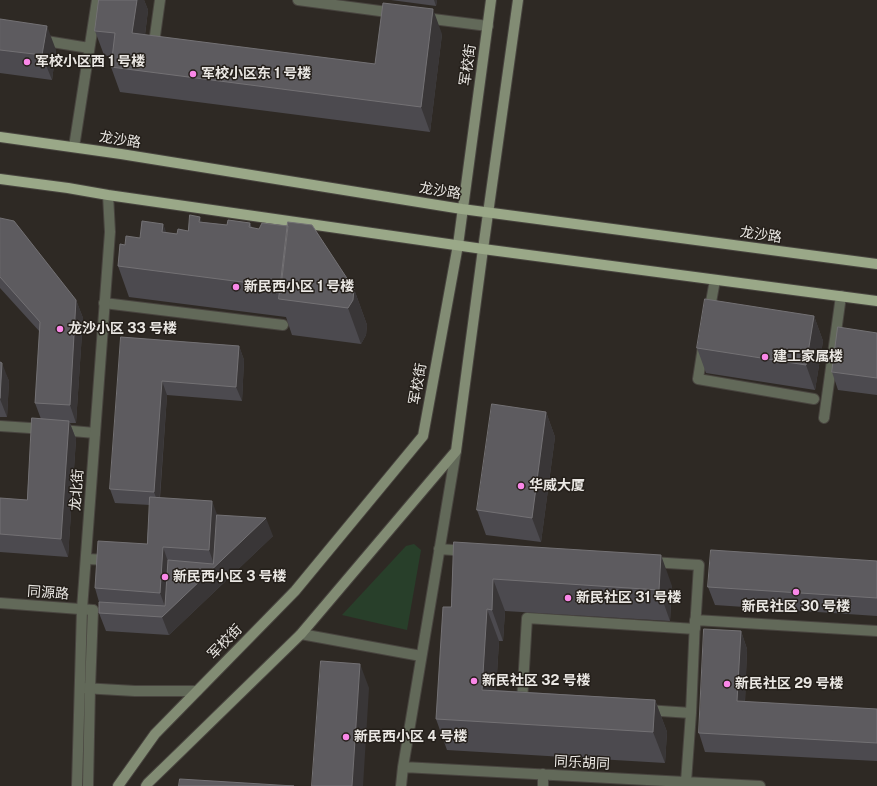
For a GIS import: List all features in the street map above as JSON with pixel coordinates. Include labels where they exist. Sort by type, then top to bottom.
[{"type":"main road","name":"军校街","points":[[118,786],[155,734],[295,591],[423,436],[458,246],[491,0]]},
{"type":"main road","points":[[146,786],[301,634],[456,451],[518,0]]},
{"type":"main road","name":"龙沙路","points":[[0,137],[129,155],[462,209],[877,264]]},
{"type":"main road","points":[[0,179],[458,246],[877,301]]},
{"type":"street","points":[[74,148],[97,0]]},
{"type":"street","points":[[160,0],[153,50],[161,51]]},
{"type":"street","points":[[298,0],[385,16],[401,14]]},
{"type":"street","points":[[417,16],[488,26]]},
{"type":"street","points":[[30,39],[89,48]]},
{"type":"street","name":"龙北街","points":[[88,786],[82,609],[110,232],[108,195]]},
{"type":"street","points":[[707,326],[715,280]]},
{"type":"street","points":[[824,418],[841,296]]},
{"type":"street","points":[[104,303],[283,325]]},
{"type":"street","points":[[704,341],[698,379],[814,399]]},
{"type":"street","points":[[0,426],[95,433]]},
{"type":"street","points":[[401,786],[421,656],[456,451]]},
{"type":"street","points":[[440,549],[479,551]]},
{"type":"street","points":[[86,559],[117,561]]},
{"type":"street","points":[[644,562],[699,565],[686,782]]},
{"type":"street","name":"同源路","points":[[0,603],[93,610]]},
{"type":"street","name":"龙北街","points":[[77,786],[93,610]]},
{"type":"street","points":[[537,703],[522,702],[527,618],[695,629],[695,620]]},
{"type":"street","points":[[695,620],[877,631]]},
{"type":"street","points":[[301,634],[421,656]]},
{"type":"street","points":[[85,688],[135,691],[197,691]]},
{"type":"street","points":[[637,710],[691,713]]},
{"type":"street","name":"同乐胡同","points":[[403,767],[760,786]]},
{"type":"street","points":[[542,786],[543,774]]},
{"type":"green space","points":[[414,544],[421,550],[407,630],[342,615],[406,546]]},
{"type":"building","points":[[99,0],[137,0],[132,33],[375,64],[383,3],[433,9],[421,107],[111,67],[115,33],[95,31]]},
{"type":"building","points":[[0,19],[47,26],[42,55],[0,50]]},
{"type":"building","points":[[190,215],[200,217],[199,222],[227,225],[228,220],[250,223],[249,227],[259,229],[262,223],[288,226],[281,287],[118,266],[120,244],[125,245],[126,236],[140,238],[142,221],[163,224],[162,232],[177,234],[178,229],[188,231]]},
{"type":"building","name":"龙沙小区 33 号楼","points":[[0,218],[14,221],[76,300],[70,405],[35,403],[40,322],[0,277]]},
{"type":"building","points":[[288,222],[312,225],[354,289],[353,300],[348,308],[279,299]]},
{"type":"building","points":[[705,299],[814,316],[806,365],[697,348]]},
{"type":"building","points":[[838,327],[877,333],[877,378],[832,372]]},
{"type":"building","points":[[121,337],[239,346],[236,387],[162,381],[154,492],[110,489]]},
{"type":"building","points":[[0,362],[2,363],[0,398]]},
{"type":"building","name":"华威大厦","points":[[492,404],[546,412],[532,518],[477,510]]},
{"type":"building","points":[[32,418],[69,421],[61,539],[0,534],[0,498],[27,500]]},
{"type":"building","points":[[150,497],[212,501],[209,550],[163,547],[160,593],[95,588],[98,541],[147,544]]},
{"type":"building","points":[[217,515],[266,518],[162,617],[99,613],[99,602],[165,606],[168,560],[213,564]]},
{"type":"building","points":[[454,542],[661,555],[659,590],[493,579],[492,610],[487,609],[482,690],[655,700],[653,732],[436,719],[443,607],[451,607]]},
{"type":"building","points":[[711,550],[877,561],[877,598],[708,587]]},
{"type":"building","points":[[704,629],[741,631],[737,701],[877,709],[877,743],[699,733]]},
{"type":"building","points":[[321,661],[360,664],[352,786],[312,786]]},
{"type":"building","points":[[180,779],[294,786],[179,786]]},
{"type":"place","name":"军校小区西 1 号楼","points":[[27,62]]},
{"type":"place","name":"军校小区东 1 号楼","points":[[193,74]]},
{"type":"place","name":"新民西小区 1 号楼","points":[[236,287]]},
{"type":"place","name":"龙沙小区 33 号楼","points":[[60,329]]},
{"type":"place","name":"建工家属楼","points":[[765,357]]},
{"type":"place","name":"华威大厦","points":[[521,486]]},
{"type":"place","name":"新民西小区 3 号楼","points":[[165,577]]},
{"type":"place","name":"新民社区 30 号楼","points":[[796,592]]},
{"type":"place","name":"新民社区 31 号楼","points":[[568,598]]},
{"type":"place","name":"新民社区 32 号楼","points":[[474,681]]},
{"type":"place","name":"新民社区 29 号楼","points":[[727,684]]},
{"type":"place","name":"新民西小区 4 号楼","points":[[346,737]]}]
